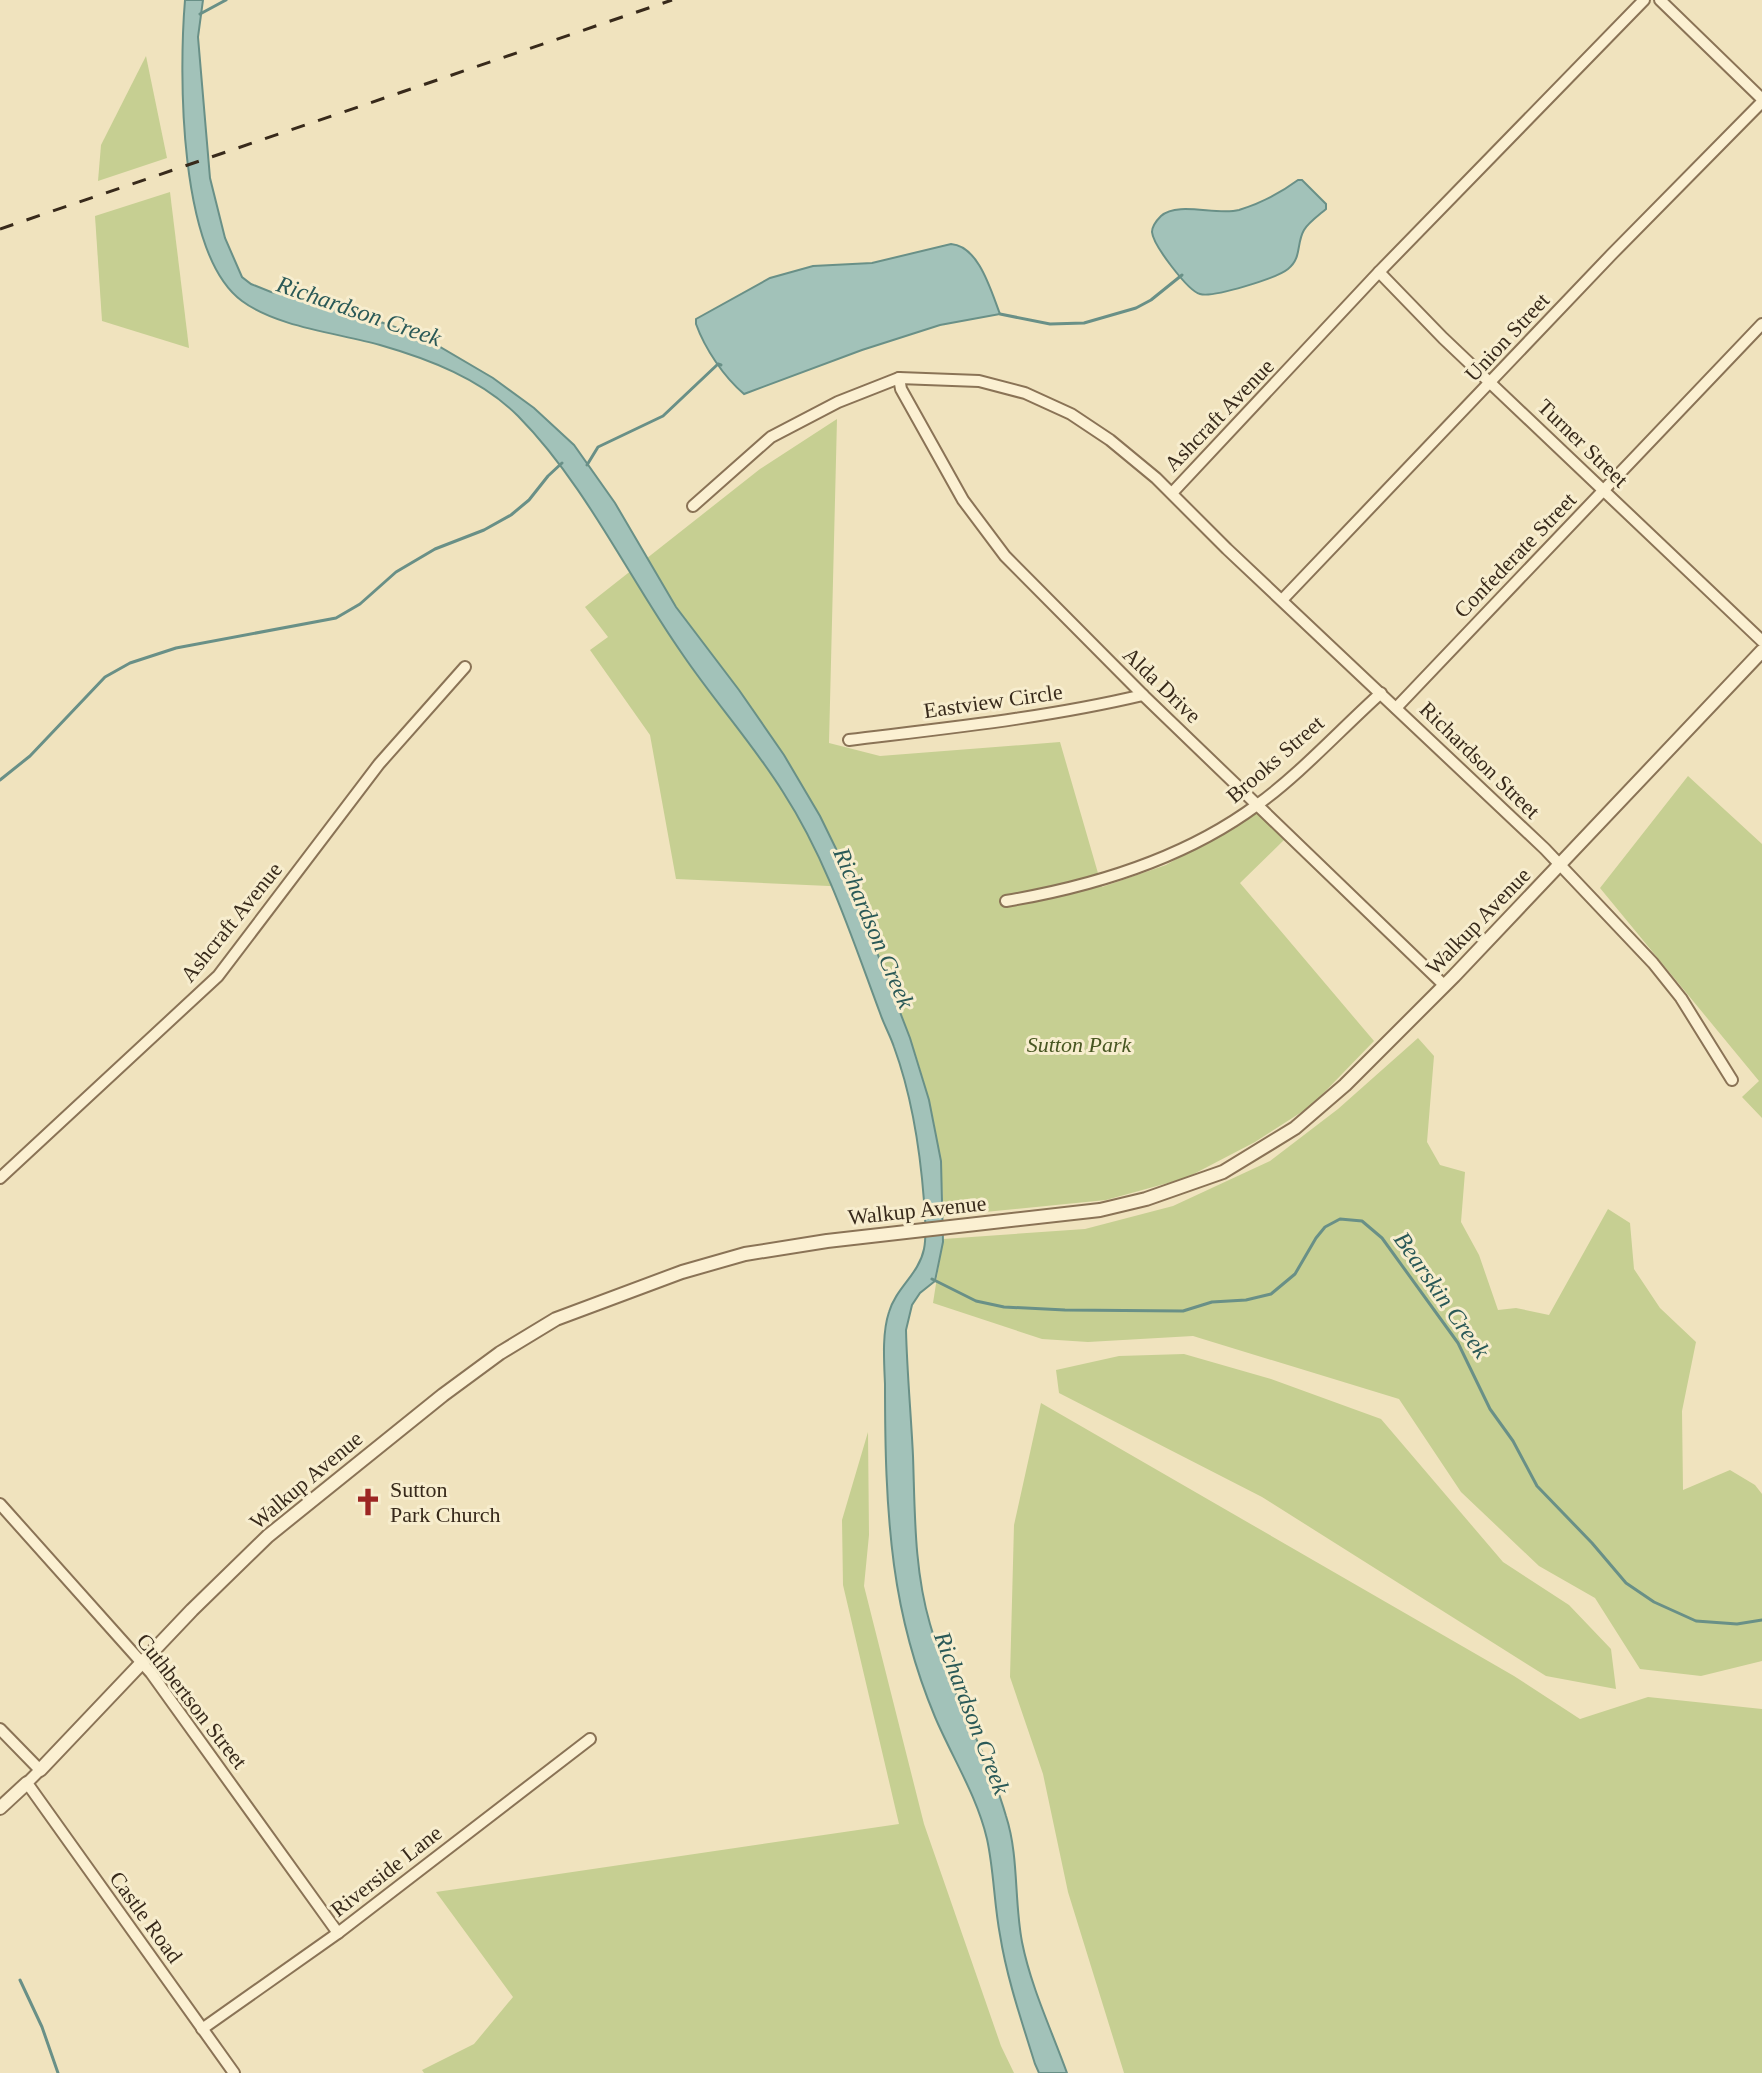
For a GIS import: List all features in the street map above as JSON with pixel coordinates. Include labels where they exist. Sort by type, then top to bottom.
[{"type":"street","name":"Ashcraft Avenue","points":[[693,506],[771,437],[838,402],[899,378],[979,381],[1025,393],[1071,414],[1110,440],[1172,493],[1379,272],[1644,0]]},
{"type":"street","points":[[1660,0],[1762,100]]},
{"type":"street","name":"Union Street","points":[[1282,600],[1762,100]]},
{"type":"street","name":"Turner Street","points":[[1379,272],[1762,641]]},
{"type":"street","name":"Confederate Street","points":[[1396,708],[1762,324]]},
{"type":"street","name":"Alda Drive","points":[[899,378],[901,389],[981,527],[1005,556],[1143,695],[1444,985]]},
{"type":"street","name":"Richardson Street","points":[[1172,493],[1559,865],[1653,963],[1681,998],[1732,1080]]},
{"type":"street","name":"Walkup Avenue","points":[[40,1770],[238,1564],[307,1502],[500,1353],[556,1319],[682,1272],[745,1254],[891,1233],[1100,1210],[1146,1199],[1223,1172],[1295,1128],[1345,1085],[1444,985],[1762,651]]},
{"type":"street","name":"Ashcraft Avenue","points":[[0,1178],[218,976],[379,764],[465,667]]},
{"type":"street","name":"Brooks Street","points":[[1006,901],[1088,883],[1169,857],[1211,836],[1258,805],[1381,693]]},
{"type":"street","name":"Eastview Circle","points":[[849,740],[1018,719],[1143,695]]},
{"type":"street","name":"Cuthbertson Street","points":[[0,1504],[143,1664],[338,1933]]},
{"type":"street","points":[[0,1729],[40,1770],[0,1808]]},
{"type":"street","name":"Riverside Lane","points":[[202,2029],[338,1933],[590,1739]]},
{"type":"street","name":"Castle Road","points":[[27,1783],[234,2073]]},
{"type":"green space","points":[[146,56],[167,158],[98,181],[101,145]]},
{"type":"green space","points":[[170,192],[189,348],[102,321],[95,216]]},
{"type":"green space","name":"Sutton Park","points":[[837,419],[829,743],[880,756],[1060,742],[1102,887],[1166,865],[1258,812],[1286,838],[1240,883],[1374,1041],[1311,1106],[1255,1142],[1186,1178],[1106,1200],[944,1216],[938,1144],[922,1074],[851,887],[676,879],[650,735],[590,650],[608,637],[585,607],[760,469]]},
{"type":"green space","points":[[1688,776],[1762,844],[1762,1118],[1742,1097],[1759,1081],[1600,888]]},
{"type":"green space","points":[[1418,1038],[1434,1056],[1427,1142],[1440,1165],[1465,1172],[1461,1222],[1479,1255],[1498,1310],[1516,1308],[1549,1315],[1608,1209],[1630,1223],[1634,1269],[1660,1308],[1696,1342],[1682,1411],[1683,1490],[1730,1470],[1755,1485],[1762,1494],[1762,1661],[1701,1676],[1640,1669],[1595,1598],[1539,1566],[1461,1492],[1399,1399],[1193,1336],[1088,1342],[1042,1339],[933,1303],[943,1239],[1085,1229],[1173,1206],[1270,1161],[1338,1109]]},
{"type":"green space","points":[[1184,1354],[1271,1379],[1381,1419],[1503,1562],[1569,1605],[1611,1649],[1616,1689],[1546,1676],[1262,1497],[1059,1393],[1056,1370],[1119,1356]]},
{"type":"green space","points":[[1041,1403],[1514,1676],[1580,1719],[1648,1697],[1762,1709],[1762,2073],[1124,2073],[1068,1892],[1043,1774],[1010,1677],[1014,1525]]},
{"type":"green space","points":[[868,1432],[869,1535],[864,1586],[924,1824],[1001,2046],[1014,2073],[424,2073],[422,2070],[474,2044],[513,1997],[436,1892],[899,1824],[843,1585],[842,1520]]},
{"type":"water","points":[[185,0],[203,0],[198,37],[210,178],[225,238],[242,277],[271,292],[324,302],[423,337],[493,378],[534,408],[574,445],[615,503],[676,607],[784,755],[841,859],[910,1038],[929,1100],[941,1161],[943,1242],[935,1281],[920,1293],[912,1305],[906,1330],[916,1541],[921,1583],[938,1649],[1006,1816],[1013,1847],[1026,1959],[1067,2073],[1039,2073],[1035,2064],[1003,1951],[983,1823],[928,1699],[901,1604],[888,1497],[884,1338],[892,1303],[921,1258],[926,1225],[914,1123],[906,1084],[838,900],[799,818],[771,774],[683,655],[565,471],[518,416],[488,391],[435,364],[380,345],[290,323],[256,310],[242,301],[221,278],[205,244],[187,160],[182,71]]},
{"type":"water","points":[[1302,180],[1326,204],[1326,209],[1304,230],[1292,265],[1271,277],[1231,290],[1200,294],[1164,257],[1154,238],[1154,226],[1168,212],[1187,209],[1239,210],[1270,198]]},
{"type":"water","points":[[951,244],[969,253],[983,271],[1000,314],[940,325],[744,394],[716,362],[696,324],[696,319],[770,278],[813,266],[872,263]]},
{"type":"waterway","points":[[200,14],[226,0]]},
{"type":"waterway","points":[[1000,314],[1050,324],[1084,323],[1136,308],[1182,275]]},
{"type":"waterway","points":[[587,465],[598,447],[663,416],[718,364],[721,365]]},
{"type":"waterway","points":[[0,780],[30,756],[105,677],[130,663],[176,648],[336,618],[360,604],[396,572],[435,549],[484,530],[511,515],[562,463]]},
{"type":"waterway","name":"Bearskin Creek","points":[[932,1279],[976,1301],[1004,1307],[1183,1311],[1212,1302],[1246,1300],[1271,1294],[1295,1274],[1325,1227],[1340,1219],[1362,1221],[1382,1238],[1458,1343],[1490,1409],[1513,1441],[1537,1486],[1626,1583],[1654,1602],[1696,1621],[1737,1624],[1762,1620]]},
{"type":"waterway","points":[[20,1980],[42,2027],[58,2073]]},
{"type":"railway","points":[[0,229],[672,0]]},
{"type":"place","name":"Sutton Park Church","points":[[368,1502]]},
{"type":"water label","name":"Richardson Creek","points":[[359,311]]},
{"type":"water label","name":"Richardson Creek","points":[[874,928]]},
{"type":"water label","name":"Richardson Creek","points":[[972,1713]]}]
